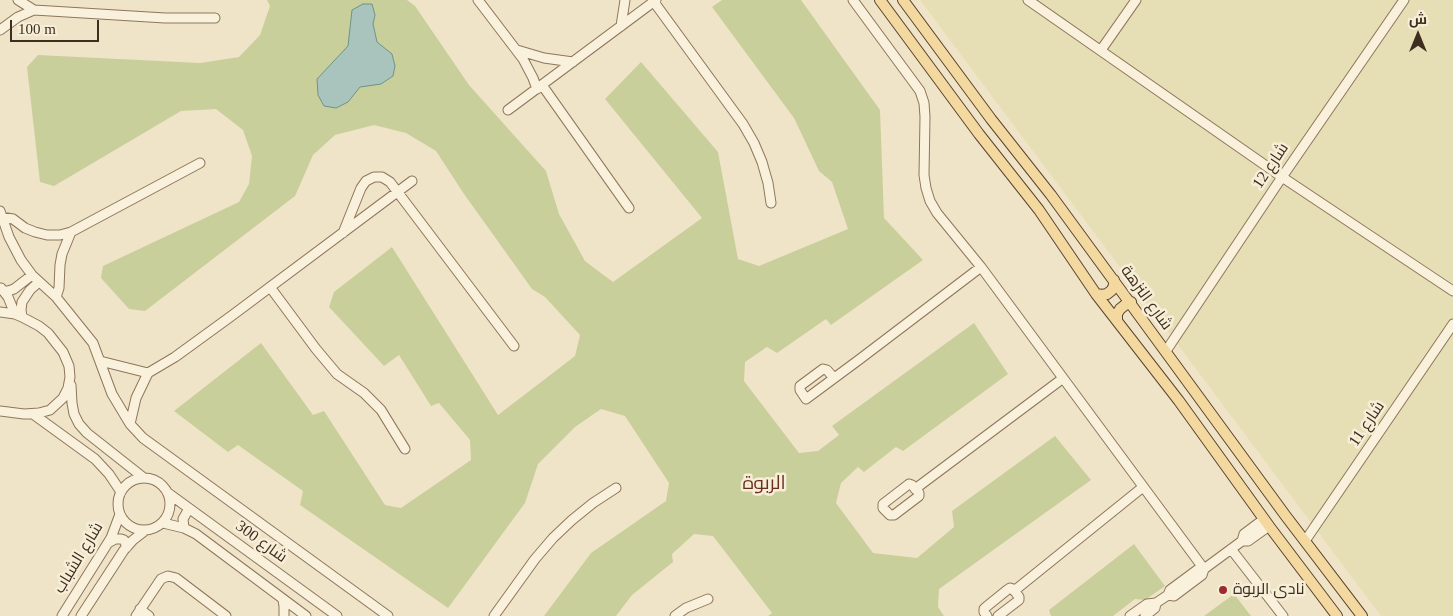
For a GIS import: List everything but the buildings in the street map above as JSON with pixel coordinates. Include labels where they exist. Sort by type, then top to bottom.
[{"type":"main road","points":[[880,0],[978,134],[1039,210],[1096,294],[1179,401],[1266,523],[1337,616]]},
{"type":"main road","name":"شارع النزهة","points":[[903,0],[1131,302],[1234,445],[1362,616]]},
{"type":"main road","points":[[1096,294],[1107,294],[1112,290],[1114,280]]},
{"type":"main road","points":[[1117,321],[1117,314],[1120,309],[1131,302]]},
{"type":"street","points":[[18,0],[34,10]]},
{"type":"street","points":[[478,0],[516,50],[539,87],[629,208]]},
{"type":"street","points":[[621,26],[625,0]]},
{"type":"street","points":[[853,0],[920,91],[924,103],[925,117],[924,175],[930,201],[937,213],[981,267],[1204,569]]},
{"type":"street","points":[[1028,0],[1282,177],[1453,292]]},
{"type":"street","points":[[1102,50],[1136,0]]},
{"type":"street","name":"شارع 12","points":[[1166,351],[1282,177],[1404,0]]},
{"type":"street","points":[[508,110],[655,1],[743,124],[754,143],[768,183],[771,204]]},
{"type":"street","points":[[0,30],[18,17],[34,10],[165,18],[215,18]]},
{"type":"street","points":[[516,50],[544,58],[573,62]]},
{"type":"street","points":[[1,214],[35,232],[47,235],[60,235],[71,232],[200,163]]},
{"type":"street","points":[[342,234],[361,188],[366,181],[374,177],[382,177],[390,182],[514,346]]},
{"type":"street","points":[[130,424],[136,398],[148,373],[175,357],[412,181]]},
{"type":"street","points":[[1,214],[14,248],[32,274],[88,335],[97,352],[112,394],[130,424],[143,438],[388,616]]},
{"type":"street","points":[[56,298],[59,288],[62,254],[71,232]]},
{"type":"street","points":[[834,378],[981,267]]},
{"type":"street","points":[[2,288],[8,291],[14,290],[32,274]]},
{"type":"street","points":[[18,316],[22,302],[30,290],[39,282]]},
{"type":"street","points":[[270,287],[337,374],[364,393],[382,410],[405,449]]},
{"type":"street","points":[[2,288],[18,316]]},
{"type":"street","points":[[0,312],[18,316],[39,326],[56,342],[67,360],[74,414],[79,424],[87,433],[144,478]]},
{"type":"street","name":"شارع 11","points":[[1305,541],[1453,324]]},
{"type":"street","points":[[100,361],[148,373]]},
{"type":"street","points":[[0,411],[16,414],[44,412],[59,403],[68,388],[70,377]]},
{"type":"street","points":[[915,488],[1062,379]]},
{"type":"street","points":[[33,414],[95,458],[121,492]]},
{"type":"street","points":[[144,478],[160,484],[168,492],[170,505],[163,523],[152,529],[140,530],[128,524],[120,514],[118,503],[121,492],[131,482],[144,478]]},
{"type":"street","points":[[494,616],[535,559],[553,538],[586,508],[616,488]]},
{"type":"street","points":[[1014,591],[1143,488]]},
{"type":"street","name":"شارع 300","points":[[168,492],[336,616]]},
{"type":"street","points":[[184,528],[183,520],[190,509]]},
{"type":"street","name":"شارع الشباب","points":[[62,616],[107,543],[120,514]]},
{"type":"street","name":"شارع 300","points":[[163,523],[184,528],[196,534],[306,616]]},
{"type":"street","points":[[1130,616],[1147,604],[1156,603],[1168,595],[1174,596],[1202,575],[1204,569],[1242,541],[1244,534],[1266,523]]},
{"type":"street","name":"شارع الشباب","points":[[81,616],[126,547],[146,530]]},
{"type":"street","points":[[107,543],[115,539],[121,539],[126,547]]},
{"type":"street","points":[[1231,549],[1283,616]]},
{"type":"street","points":[[149,616],[138,613],[161,579],[168,576],[176,578],[226,616]]},
{"type":"street","points":[[988,616],[984,612],[986,607],[1010,588],[1019,597],[1019,600],[998,616]]},
{"type":"street","points":[[675,616],[686,608],[708,599]]},
{"type":"street","points":[[283,600],[284,616]]},
{"type":"street","points":[[1144,616],[1155,608],[1156,603]]},
{"type":"street","points":[[88,604],[91,616]]},
{"type":"shaded area","points":[[920,0],[1453,0],[1453,616],[1381,616]]},
{"type":"green space","points":[[267,0],[407,0],[415,6],[469,85],[546,171],[559,214],[585,261],[613,282],[702,218],[605,99],[641,62],[718,152],[738,259],[759,266],[848,229],[832,182],[819,171],[794,118],[712,7],[722,0],[801,0],[880,110],[884,218],[923,260],[831,325],[826,319],[777,353],[767,347],[745,362],[744,381],[799,453],[818,451],[839,435],[832,426],[974,323],[1008,374],[903,451],[896,447],[864,472],[858,467],[841,483],[836,503],[873,553],[917,558],[954,527],[952,511],[1055,436],[1091,480],[939,589],[938,607],[944,616],[768,616],[772,613],[713,536],[694,534],[672,554],[673,562],[632,595],[616,616],[544,616],[591,553],[666,501],[669,483],[625,416],[601,409],[575,427],[538,464],[525,503],[448,608],[300,505],[303,491],[238,445],[228,452],[174,411],[261,343],[313,415],[324,411],[385,505],[401,508],[471,460],[470,440],[439,403],[431,406],[399,355],[384,366],[329,307],[334,292],[392,247],[498,415],[575,356],[580,335],[545,297],[532,289],[464,194],[436,151],[406,133],[374,125],[335,135],[313,155],[295,196],[145,311],[129,309],[101,278],[103,266],[239,202],[249,184],[252,156],[243,130],[216,109],[181,111],[54,186],[40,182],[27,67],[38,55],[200,63],[239,57],[260,35],[270,6]]},
{"type":"green space","points":[[1134,544],[1165,586],[1145,600],[1135,599],[1113,616],[1051,616],[1049,610]]},
{"type":"green space","points":[[1234,594],[1251,616],[1204,616]]},
{"type":"water","points":[[363,4],[372,4],[375,15],[373,24],[377,42],[392,54],[395,66],[393,76],[381,84],[360,87],[348,102],[336,108],[324,106],[318,95],[317,79],[348,46],[352,10]]},
{"type":"place","name":"نادى الربوة","points":[[1223,590]]},
{"type":"district","name":"الربوة","points":[[764,484]]}]
